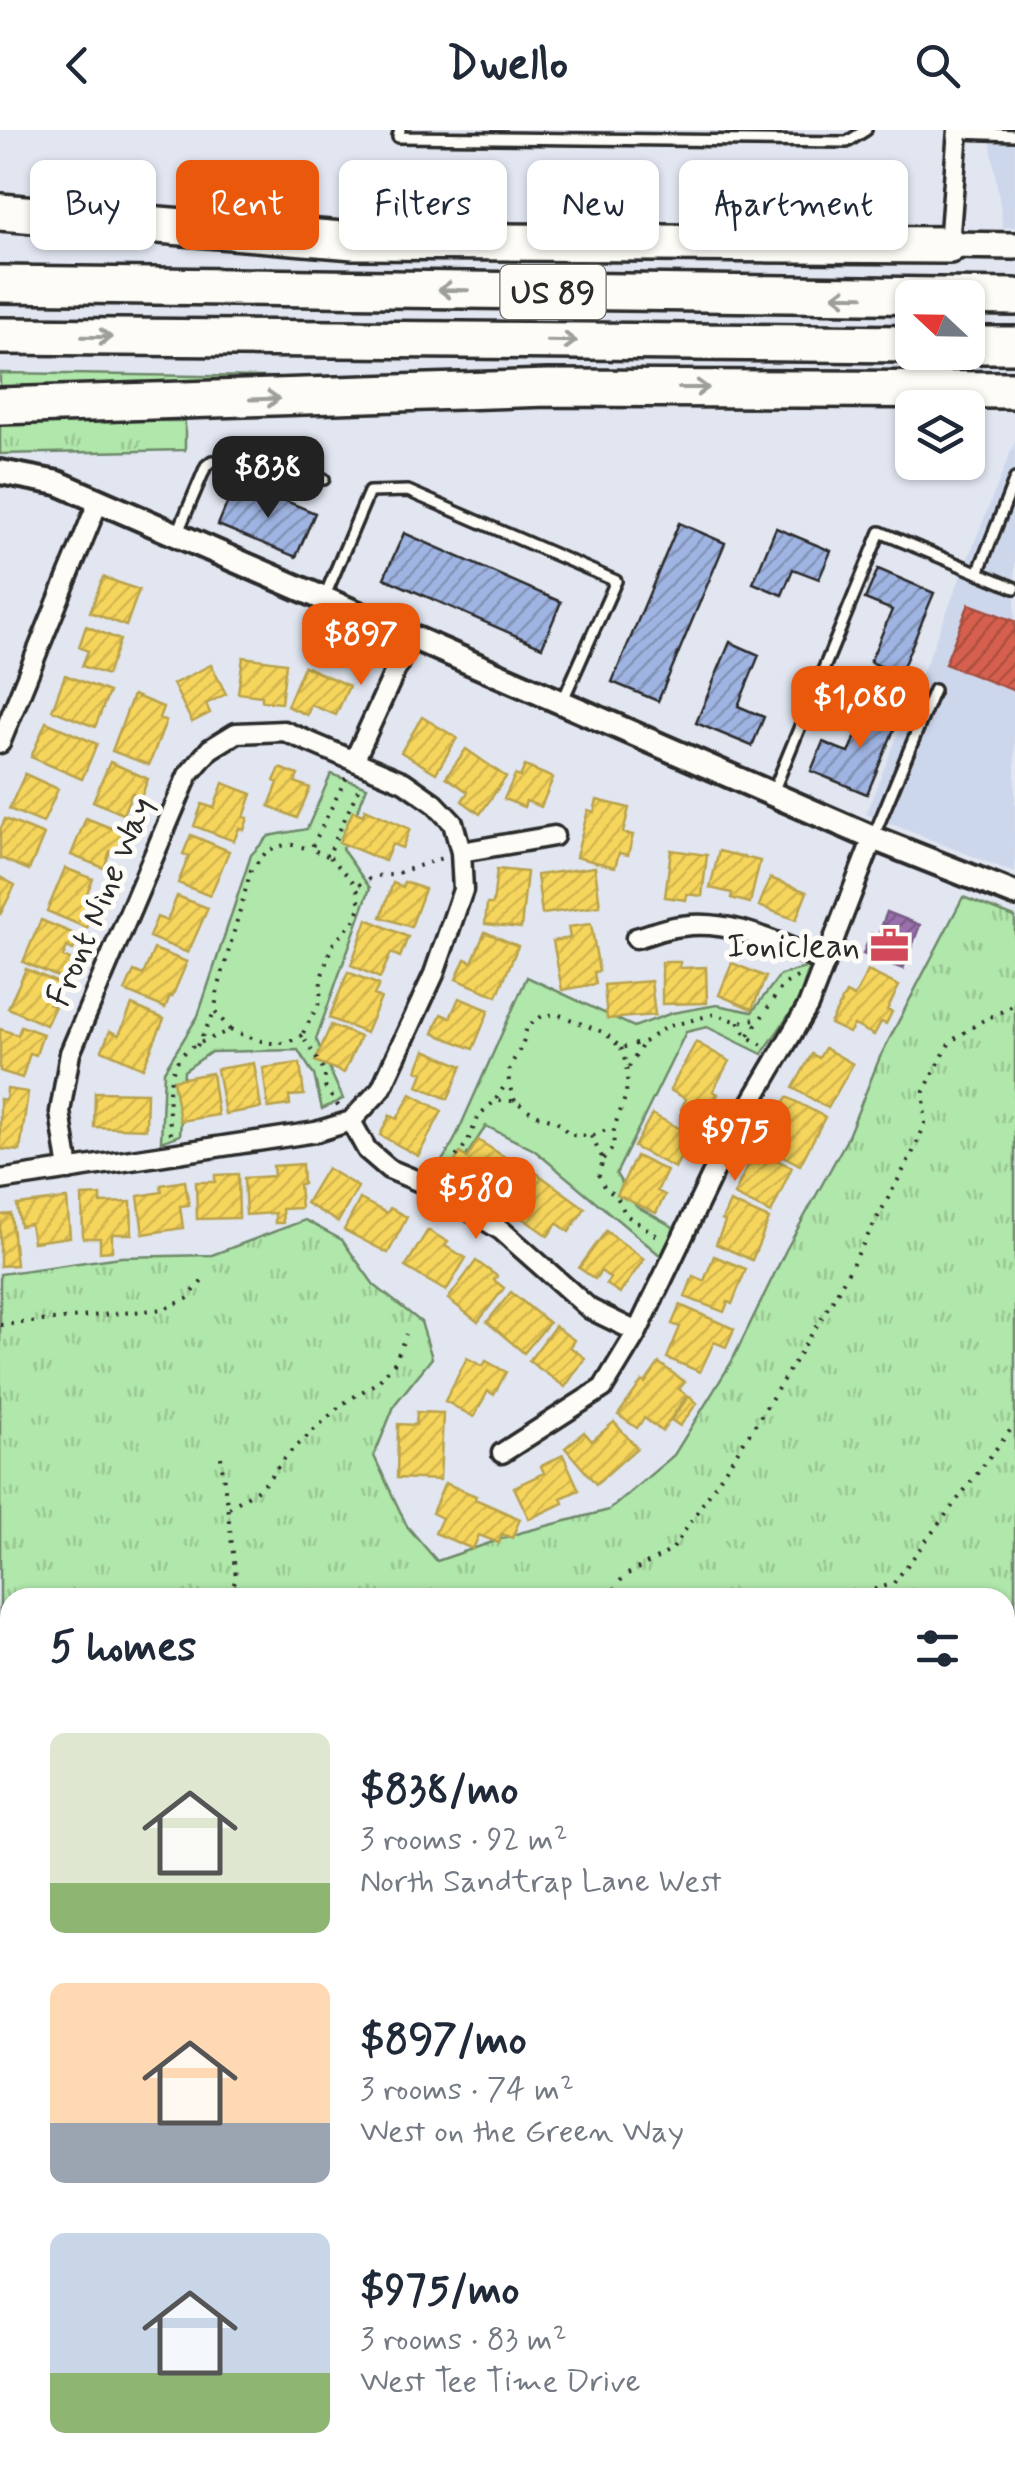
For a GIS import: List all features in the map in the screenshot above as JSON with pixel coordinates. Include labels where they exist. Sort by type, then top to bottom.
[{"type":"highway","points":[[0,212],[354,242],[949,245]]},
{"type":"highway","points":[[0,270],[91,285]]},
{"type":"highway","name":"US 89","points":[[0,284],[1015,297]]},
{"type":"highway","name":"US 89","points":[[0,336],[895,344]]},
{"type":"highway","points":[[985,345],[1015,345]]},
{"type":"highway","points":[[0,406],[548,388],[1015,390]]},
{"type":"main road","points":[[949,245],[1015,246]]},
{"type":"street","points":[[949,245],[959,132]]},
{"type":"street","points":[[0,472],[58,483],[99,500],[873,838],[1015,894]]},
{"type":"street","points":[[0,743],[99,500]]},
{"type":"street","points":[[361,764],[411,636]]},
{"type":"street","name":"Front Nine Way","points":[[69,1170],[60,1112],[70,1053],[188,775],[210,749],[236,733],[284,731],[404,782],[434,803],[453,823],[461,852]]},
{"type":"street","points":[[0,1180],[316,1132],[351,1121],[380,1089],[434,974],[463,890],[461,852],[554,836]]},
{"type":"street","points":[[502,1453],[603,1388],[637,1332],[727,1144],[808,1006],[873,838]]},
{"type":"street","points":[[636,938],[679,926],[710,924],[750,932],[825,962]]},
{"type":"street","points":[[351,1121],[367,1150],[389,1169],[432,1187],[501,1230],[590,1308],[637,1332]]},
{"type":"lane","points":[[400,130],[398,137],[847,142],[866,130]]},
{"type":"lane","points":[[959,132],[1015,135]]},
{"type":"lane","points":[[176,534],[206,466],[212,461],[277,466],[324,479]]},
{"type":"lane","points":[[978,572],[1015,478]]},
{"type":"lane","points":[[324,598],[369,492],[408,491],[616,581],[562,702]]},
{"type":"lane","points":[[772,794],[880,532],[1015,588]]},
{"type":"lane","points":[[873,838],[934,690]]},
{"type":"path","points":[[311,849],[361,764]]},
{"type":"path","points":[[328,856],[361,764]]},
{"type":"path","points":[[197,1046],[215,1011],[251,870],[268,850],[288,844],[328,856],[357,886],[360,907],[332,945],[320,1001],[302,1035],[278,1044],[230,1030],[215,1011]]},
{"type":"path","points":[[357,886],[375,876],[392,875],[461,852]]},
{"type":"path","points":[[748,1037],[783,985],[825,962]]},
{"type":"path","points":[[615,1588],[624,1576],[672,1550],[825,1313],[912,1154],[925,1124],[924,1091],[950,1042],[1015,1005]]},
{"type":"path","points":[[432,1187],[468,1143],[479,1114],[495,1102],[507,1082],[511,1061],[525,1042],[526,1028],[542,1016],[558,1014],[605,1033],[621,1048],[628,1068]]},
{"type":"path","points":[[621,1048],[644,1042],[666,1026],[715,1014],[738,1022],[761,1018]]},
{"type":"path","points":[[738,1022],[748,1037],[779,1054]]},
{"type":"path","points":[[172,1154],[169,1118],[174,1071],[182,1054],[230,1030]]},
{"type":"path","points":[[302,1035],[326,1072],[325,1086],[332,1099],[351,1121]]},
{"type":"path","points":[[644,1042],[628,1068],[624,1103],[612,1128],[614,1146],[602,1159],[599,1176],[626,1215],[677,1250]]},
{"type":"path","points":[[507,1082],[515,1101],[534,1114],[558,1121],[570,1135],[591,1136],[612,1128]]},
{"type":"path","points":[[495,1102],[515,1101]]},
{"type":"path","points":[[591,1136],[602,1159]]},
{"type":"path","points":[[0,1325],[164,1310],[187,1299],[203,1280]]},
{"type":"path","points":[[229,1508],[263,1486],[288,1454],[341,1405],[379,1381],[395,1362],[406,1334]]},
{"type":"path","points":[[880,1588],[893,1584],[1015,1424]]},
{"type":"path","points":[[221,1457],[236,1577],[233,1588]]},
{"type":"shaded area","points":[[989,130],[1015,130],[1015,227],[1003,227]]},
{"type":"shaded area","points":[[1015,441],[1015,873],[866,814]]},
{"type":"green space","points":[[0,373],[332,378],[0,393]]},
{"type":"green space","points":[[185,421],[185,450],[0,454],[0,422]]},
{"type":"green space","points":[[331,774],[367,787],[342,849],[370,888],[316,1039],[343,1099],[322,1109],[314,1075],[298,1050],[211,1052],[184,1071],[180,1135],[161,1142],[164,1071],[198,1016],[251,855],[269,836],[307,829]]},
{"type":"green space","points":[[963,897],[1015,917],[1015,1588],[0,1588],[0,1274],[121,1257],[212,1255],[305,1220],[342,1240],[374,1285],[421,1322],[432,1358],[395,1404],[374,1456],[407,1526],[437,1561],[519,1533],[609,1510],[674,1455],[731,1363],[786,1250],[846,1141],[880,1057]]},
{"type":"green space","points":[[809,967],[800,999],[762,1054],[707,1027],[686,1032],[616,1174],[636,1206],[675,1228],[661,1256],[534,1150],[486,1126],[449,1182],[436,1171],[454,1141],[527,977],[634,1027],[672,1013],[717,1005],[752,1012],[780,975]]},
{"type":"building: Homes","points":[[103,577],[139,590],[126,626],[90,612]]},
{"type":"building: Homes","points":[[86,626],[120,640],[107,675],[82,666],[88,651],[79,647]]},
{"type":"building: Homes","points":[[243,657],[286,663],[281,703],[238,693]]},
{"type":"building: Homes","points":[[211,665],[226,694],[206,704],[210,713],[192,722],[173,684]]},
{"type":"building: Homes","points":[[304,666],[349,686],[336,715],[311,705],[307,715],[287,706]]},
{"type":"building: Homes","points":[[65,675],[109,692],[95,727],[52,710]]},
{"type":"building: Homes","points":[[133,695],[163,707],[159,718],[166,721],[149,765],[112,751]]},
{"type":"building: Homes","points":[[422,717],[457,738],[436,773],[401,752]]},
{"type":"building: Homes","points":[[46,722],[97,744],[82,779],[31,757]]},
{"type":"building: Homes","points":[[466,749],[506,777],[480,814],[462,801],[468,792],[446,777]]},
{"type":"building: Homes","points":[[110,762],[148,779],[141,797],[132,793],[123,814],[93,801]]},
{"type":"building: Homes","points":[[525,766],[553,778],[541,807],[526,801],[524,807],[504,799],[515,775],[520,777]]},
{"type":"building: Homes","points":[[280,768],[298,775],[295,782],[310,788],[297,818],[269,806]]},
{"type":"building: Homes","points":[[25,774],[58,789],[43,823],[9,809]]},
{"type":"building: Homes","points":[[223,783],[252,794],[244,830],[239,828],[234,841],[194,826],[202,804],[214,808]]},
{"type":"building: Homes","points":[[597,800],[629,808],[623,833],[633,835],[628,855],[619,853],[615,867],[576,857],[588,810],[594,812]]},
{"type":"building: Homes","points":[[365,809],[410,829],[402,848],[392,844],[385,861],[339,842],[353,811],[363,815]]},
{"type":"building: Homes","points":[[86,818],[126,834],[118,854],[110,851],[104,868],[71,855]]},
{"type":"building: Homes","points":[[5,819],[44,835],[29,870],[0,858],[0,830]]},
{"type":"building: Homes","points":[[191,835],[229,851],[210,896],[178,883],[189,856],[183,854]]},
{"type":"building: Homes","points":[[671,850],[707,855],[702,896],[687,894],[686,900],[665,897]]},
{"type":"building: Homes","points":[[719,851],[760,861],[750,903],[731,898],[732,893],[710,888]]},
{"type":"building: Homes","points":[[595,867],[600,906],[542,914],[537,875]]},
{"type":"building: Homes","points":[[65,868],[93,879],[83,902],[96,908],[87,928],[47,911]]},
{"type":"building: Homes","points":[[497,869],[527,872],[521,928],[485,924],[487,904],[493,904]]},
{"type":"building: Homes","points":[[0,877],[15,885],[0,915]]},
{"type":"building: Homes","points":[[770,878],[807,892],[796,920],[759,906]]},
{"type":"building: Homes","points":[[404,882],[425,889],[411,927],[381,917],[393,883],[403,887]]},
{"type":"building: Homes","points":[[177,896],[208,908],[188,953],[149,937],[157,917],[167,921]]},
{"type":"building: Homes","points":[[367,919],[408,937],[400,957],[391,953],[380,978],[351,965]]},
{"type":"building: Homes","points":[[41,920],[79,936],[73,950],[67,947],[63,957],[73,961],[65,980],[23,962]]},
{"type":"building: Homes","points":[[591,924],[599,971],[594,972],[596,984],[562,990],[553,941],[570,938],[568,927]]},
{"type":"building: Homes","points":[[485,932],[518,946],[497,996],[456,979],[465,959],[472,962]]},
{"type":"building: Homes","points":[[154,949],[187,962],[165,1008],[125,991],[134,971],[143,975]]},
{"type":"building: Homes","points":[[662,962],[680,962],[680,968],[706,967],[707,1003],[662,1004]]},
{"type":"building: Homes","points":[[732,963],[766,977],[752,1009],[719,995]]},
{"type":"building: Homes","points":[[26,969],[58,983],[49,1004],[55,1006],[46,1025],[8,1008]]},
{"type":"building: Homes","points":[[868,971],[899,986],[887,1010],[892,1012],[886,1024],[881,1022],[874,1035],[854,1025],[849,1033],[830,1024],[846,993],[854,997]]},
{"type":"building: Homes","points":[[348,972],[379,985],[374,995],[381,998],[366,1033],[329,1018]]},
{"type":"building: Homes","points":[[651,981],[655,1015],[607,1019],[604,985]]},
{"type":"building: Homes","points":[[459,998],[489,1010],[473,1049],[433,1033],[441,1014],[450,1018]]},
{"type":"building: Homes","points":[[132,1005],[164,1019],[143,1068],[102,1050],[110,1031],[119,1035]]},
{"type":"building: Homes","points":[[331,1025],[360,1037],[344,1073],[315,1061]]},
{"type":"building: Homes","points":[[21,1026],[43,1034],[36,1055],[30,1053],[22,1078],[0,1071],[0,1029],[18,1035]]},
{"type":"building: Homes","points":[[696,1042],[729,1061],[713,1091],[718,1094],[703,1121],[681,1109],[686,1099],[670,1090]]},
{"type":"building: Homes","points":[[825,1048],[853,1064],[828,1108],[793,1088],[812,1054],[819,1058]]},
{"type":"building: Homes","points":[[425,1050],[462,1066],[448,1099],[418,1086],[423,1073],[417,1070]]},
{"type":"building: Homes","points":[[254,1063],[261,1108],[225,1114],[217,1069]]},
{"type":"building: Homes","points":[[300,1063],[304,1095],[289,1096],[290,1105],[268,1108],[263,1068]]},
{"type":"building: Homes","points":[[212,1073],[218,1115],[180,1121],[173,1080]]},
{"type":"building: Homes","points":[[7,1089],[28,1092],[20,1151],[0,1149],[0,1099],[6,1100]]},
{"type":"building: Homes","points":[[95,1092],[147,1093],[146,1129],[94,1127]]},
{"type":"building: Homes","points":[[411,1094],[442,1111],[418,1156],[380,1135],[390,1115],[397,1119]]},
{"type":"building: Homes","points":[[787,1097],[825,1117],[800,1165],[768,1148],[784,1118],[777,1114]]},
{"type":"building: Homes","points":[[652,1114],[692,1135],[675,1168],[634,1147]]},
{"type":"building: Homes","points":[[478,1140],[517,1165],[497,1198],[450,1169],[460,1153],[467,1158]]},
{"type":"building: Homes","points":[[763,1154],[792,1167],[771,1213],[734,1195],[750,1160],[758,1164]]},
{"type":"building: Homes","points":[[636,1156],[667,1171],[657,1191],[665,1195],[656,1213],[617,1195]]},
{"type":"building: Homes","points":[[302,1164],[301,1208],[282,1209],[283,1223],[275,1223],[275,1213],[246,1215],[244,1178],[274,1176],[273,1166]]},
{"type":"building: Homes","points":[[327,1168],[358,1187],[338,1222],[306,1203]]},
{"type":"building: Homes","points":[[531,1169],[585,1208],[569,1232],[557,1223],[548,1236],[505,1206]]},
{"type":"building: Homes","points":[[238,1174],[239,1218],[197,1219],[196,1182],[215,1182],[215,1175]]},
{"type":"building: Homes","points":[[185,1181],[189,1205],[180,1206],[183,1228],[143,1234],[138,1196],[162,1192],[161,1185]]},
{"type":"building: Homes","points":[[101,1195],[101,1203],[131,1202],[132,1234],[112,1234],[112,1251],[100,1252],[100,1238],[83,1238],[82,1196]]},
{"type":"building: Homes","points":[[67,1199],[70,1237],[33,1242],[30,1224],[20,1226],[17,1205]]},
{"type":"building: Homes","points":[[360,1199],[387,1213],[390,1208],[407,1217],[388,1253],[344,1230]]},
{"type":"building: Homes","points":[[730,1202],[769,1219],[752,1260],[716,1244]]},
{"type":"building: Homes","points":[[11,1214],[16,1265],[0,1266],[0,1215]]},
{"type":"building: Homes","points":[[428,1230],[466,1258],[446,1291],[405,1267]]},
{"type":"building: Homes","points":[[606,1231],[644,1259],[620,1293],[606,1284],[610,1278],[601,1271],[595,1279],[579,1268]]},
{"type":"building: Homes","points":[[714,1256],[746,1269],[732,1304],[728,1302],[724,1312],[685,1297],[693,1276],[704,1281]]},
{"type":"building: Homes","points":[[476,1261],[497,1276],[494,1280],[504,1288],[478,1322],[448,1299]]},
{"type":"building: Homes","points":[[511,1292],[549,1323],[524,1353],[487,1322]]},
{"type":"building: Homes","points":[[680,1305],[734,1329],[726,1347],[714,1342],[700,1372],[667,1358],[680,1327],[672,1324]]},
{"type":"building: Homes","points":[[555,1326],[574,1340],[570,1347],[585,1358],[565,1387],[529,1361]]},
{"type":"building: Homes","points":[[467,1358],[483,1366],[486,1361],[506,1372],[494,1395],[488,1391],[474,1417],[445,1401]]},
{"type":"building: Homes","points":[[659,1363],[685,1382],[679,1389],[687,1395],[662,1431],[644,1418],[637,1428],[618,1415]]},
{"type":"building: Homes","points":[[689,1396],[697,1403],[680,1426],[671,1420]]},
{"type":"building: Homes","points":[[417,1412],[443,1413],[440,1480],[397,1478],[398,1424],[416,1425]]},
{"type":"building: Homes","points":[[614,1422],[637,1448],[596,1484],[565,1448],[584,1432],[592,1441]]},
{"type":"building: Homes","points":[[563,1455],[579,1490],[561,1498],[563,1503],[529,1519],[514,1487],[544,1473],[541,1466]]},
{"type":"building: Homes","points":[[445,1483],[520,1519],[512,1538],[502,1534],[499,1543],[479,1535],[473,1549],[435,1533],[442,1518],[432,1513]]},
{"type":"building: Shops","points":[[969,604],[1015,621],[1015,691],[945,664]]},
{"type":"building: Offices","name":"Ioniclean","points":[[887,912],[920,925],[903,969],[863,954],[871,934],[878,936]]},
{"type":"building: Other","points":[[233,489],[258,499],[262,491],[315,513],[296,557],[218,525]]},
{"type":"building: Other","points":[[679,523],[725,543],[658,701],[612,682]]},
{"type":"building: Other","points":[[776,528],[831,551],[819,579],[793,569],[782,595],[753,583]]},
{"type":"building: Other","points":[[404,533],[561,602],[542,647],[384,578]]},
{"type":"building: Other","points":[[878,569],[934,593],[900,674],[870,662],[892,610],[865,599]]},
{"type":"building: Other","points":[[730,642],[759,655],[738,706],[764,717],[752,746],[696,723]]},
{"type":"building: Other","points":[[871,700],[901,713],[867,794],[811,771],[823,742],[849,753]]},
{"type":"place","name":"Ioniclean","points":[[890,945]]}]
